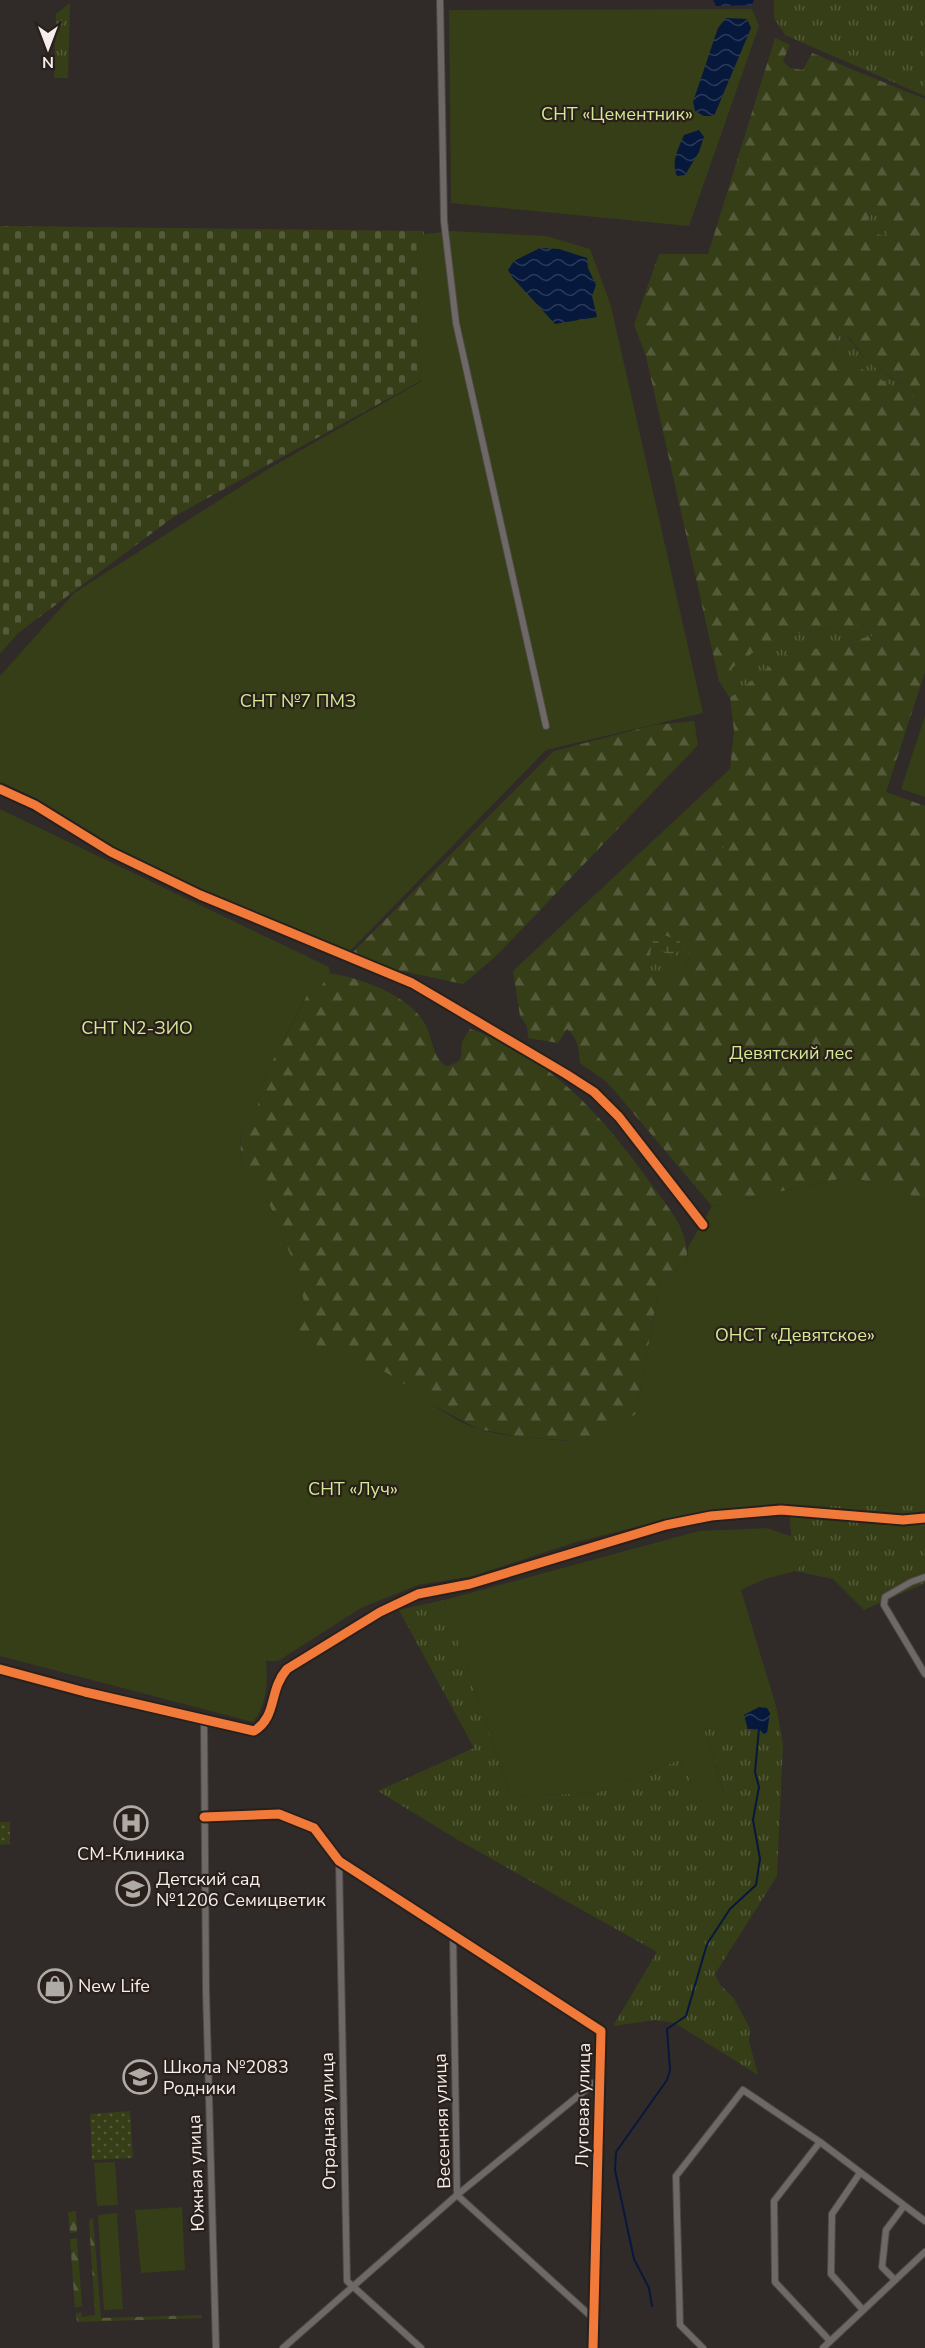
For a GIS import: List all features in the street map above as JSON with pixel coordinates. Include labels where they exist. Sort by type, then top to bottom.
[{"type":"street","points":[[440,0],[444,213],[456,323],[546,726]]},
{"type":"street","points":[[0,789],[35,806],[111,852],[200,895],[412,983],[566,1074],[594,1092],[619,1116],[703,1225]]},
{"type":"street","points":[[0,1669],[204,1721],[254,1731],[267,1718],[276,1682],[287,1669],[380,1612],[418,1594],[470,1584],[666,1525],[711,1516],[781,1510],[903,1520],[925,1518]]},
{"type":"street","points":[[925,1577],[885,1597],[884,1605],[925,1674]]},
{"type":"street","name":"Южная улица","points":[[204,1721],[206,1990],[216,2348]]},
{"type":"street","points":[[204,1817],[279,1814],[314,1828],[339,1861]]},
{"type":"street","name":"Луговая улица","points":[[339,1861],[601,2031],[593,2348]]},
{"type":"street","name":"Отрадная улица","points":[[339,1861],[346,2270],[347,2281],[354,2288]]},
{"type":"street","name":"Весенняя улица","points":[[453,1934],[457,2195],[594,2319]]},
{"type":"street","points":[[283,2348],[354,2288],[457,2195],[600,2078]]},
{"type":"street","points":[[703,2348],[681,2325],[676,2176],[743,2090],[820,2142],[925,2221]]},
{"type":"street","points":[[820,2142],[774,2201],[775,2282],[830,2341]]},
{"type":"street","points":[[860,2173],[832,2214],[831,2274],[863,2310]]},
{"type":"street","points":[[895,2280],[882,2267],[886,2230],[904,2206]]},
{"type":"street","points":[[823,2348],[925,2252]]},
{"type":"street","points":[[354,2288],[422,2348]]},
{"type":"green space","points":[[774,0],[925,0],[925,96],[785,35],[774,18]]},
{"type":"green space","points":[[70,3],[68,78],[54,78],[56,14]]},
{"type":"green space","name":"СНТ «Цементник»","points":[[752,9],[759,26],[689,226],[451,203],[449,10]]},
{"type":"green space","name":"Девятский лес","points":[[775,38],[790,45],[783,61],[790,68],[803,70],[812,53],[925,99],[925,398],[875,367],[863,356],[850,338],[841,334],[834,343],[833,353],[925,404],[925,672],[886,792],[925,806],[925,1200],[855,1178],[844,1178],[712,1206],[607,1082],[580,1063],[577,1044],[571,1032],[567,1029],[558,1043],[528,1038],[527,1026],[520,1016],[513,971],[730,769],[734,730],[730,698],[782,656],[881,634],[873,625],[830,627],[789,636],[752,653],[719,681],[646,356],[634,325],[659,254],[708,254]],"holes":[[[887,211],[892,215],[891,227],[888,231],[883,236],[871,231],[866,223],[871,215]],[[713,835],[720,838],[724,848],[716,856],[705,848],[702,839]],[[682,946],[687,949],[689,957],[685,972],[669,980],[649,970],[651,948],[674,956]]]},
{"type":"green space","points":[[887,211],[892,215],[891,227],[888,231],[883,236],[871,231],[866,223],[871,215]]},
{"type":"green space","points":[[0,226],[424,231],[424,379],[175,516],[18,633],[0,654]]},
{"type":"green space","name":"СНТ №7 ПМЗ","points":[[453,231],[546,236],[590,249],[611,306],[703,713],[546,750],[350,951],[140,866],[0,790],[0,676],[74,593],[268,469],[422,381],[416,235]]},
{"type":"green space","points":[[841,334],[849,339],[878,369],[925,398],[925,404],[833,354],[834,343]]},
{"type":"green space","points":[[851,625],[873,625],[881,634],[782,656],[730,698],[719,681],[733,666],[748,655],[779,639],[813,630]]},
{"type":"green space","points":[[925,716],[925,797],[901,789]]},
{"type":"green space","points":[[694,721],[698,745],[495,957],[463,984],[392,969],[353,952],[554,751],[654,725]]},
{"type":"green space","points":[[0,809],[329,967],[330,973],[319,989],[306,996],[267,1071],[256,1111],[241,1126],[240,1165],[267,1199],[298,1273],[306,1312],[290,1336],[381,1370],[453,1418],[479,1429],[492,1433],[588,1445],[636,1414],[660,1283],[687,1261],[688,1247],[712,1206],[844,1178],[855,1178],[925,1200],[925,1500],[912,1505],[789,1506],[684,1515],[576,1542],[473,1576],[418,1585],[361,1608],[278,1661],[266,1661],[264,1701],[253,1722],[0,1656]]},
{"type":"green space","points":[[713,834],[720,838],[724,848],[716,856],[705,848],[702,838]]},
{"type":"green space","points":[[659,933],[680,941],[679,949],[674,956],[651,948],[654,937]]},
{"type":"green space","points":[[682,946],[687,949],[689,956],[685,972],[669,980],[649,970],[651,948],[674,955]]},
{"type":"green space","points":[[330,973],[356,979],[382,989],[406,1003],[424,1022],[438,1059],[447,1066],[460,1060],[463,1041],[470,1029],[499,1040],[526,1055],[551,1073],[596,1115],[636,1163],[678,1222],[685,1240],[687,1261],[660,1283],[636,1414],[588,1446],[563,1440],[521,1437],[478,1429],[435,1406],[381,1370],[290,1336],[306,1312],[290,1255],[267,1199],[240,1165],[241,1126],[256,1111],[267,1071],[307,995],[319,989]]},
{"type":"green space","points":[[925,1500],[925,1583],[864,1610],[833,1579],[795,1571],[804,1562],[791,1536],[789,1506],[911,1505]]},
{"type":"green space","points":[[767,1528],[793,1537],[804,1562],[795,1571],[765,1579],[741,1590],[776,1706],[704,1730],[724,1794],[703,1803],[679,1760],[596,1793],[511,1796],[444,1600],[699,1531]]},
{"type":"green space","points":[[444,1600],[511,1796],[596,1793],[679,1760],[703,1803],[724,1793],[704,1730],[776,1706],[783,1744],[777,1876],[715,1974],[721,1986],[733,1997],[750,2028],[749,2041],[758,2075],[675,2023],[655,2020],[613,2026],[657,1952],[458,1840],[378,1791],[474,1748],[399,1610]]},
{"type":"green space","points":[[0,1822],[10,1822],[10,1844],[0,1845]]},
{"type":"green space","points":[[130,2111],[133,2158],[92,2160],[90,2114]]},
{"type":"green space","points":[[115,2162],[118,2205],[97,2206],[94,2163]]},
{"type":"green space","points":[[182,2207],[185,2270],[141,2273],[135,2210]]},
{"type":"green space","points":[[76,2211],[77,2232],[70,2233],[68,2212]]},
{"type":"green space","points":[[117,2213],[123,2309],[104,2310],[98,2215]]},
{"type":"green space","points":[[93,2218],[101,2318],[202,2315],[202,2318],[77,2322],[76,2313],[81,2312],[82,2317],[95,2315],[89,2221]]},
{"type":"green space","points":[[77,2238],[82,2306],[75,2308],[70,2239]]},
{"type":"water","points":[[713,0],[754,0],[752,5],[716,6]]},
{"type":"water","points":[[726,18],[747,19],[751,28],[714,116],[704,116],[695,111],[693,102],[718,28]]},
{"type":"water","points":[[699,130],[704,137],[699,152],[685,175],[677,176],[675,161],[684,135]]},
{"type":"water","points":[[540,248],[559,249],[587,258],[588,268],[596,285],[592,296],[597,317],[555,324],[512,277],[508,270],[514,261]]},
{"type":"water","points":[[759,1707],[767,1708],[770,1713],[767,1733],[764,1734],[759,1729],[748,1730],[744,1715]]},
{"type":"waterway","points":[[652,2306],[649,2288],[634,2259],[615,2170],[616,2152],[667,2080],[670,2070],[667,2029],[686,2016],[707,1944],[730,1909],[756,1885],[760,1859],[753,1820],[759,1787],[755,1772],[759,1728]]},
{"type":"cycle path","points":[[0,789],[35,805],[111,852],[200,895],[412,983],[566,1074],[594,1092],[619,1117],[703,1225]]},
{"type":"cycle path","points":[[0,1669],[85,1692],[254,1731],[267,1718],[277,1686],[287,1669],[380,1612],[418,1594],[470,1584],[666,1525],[711,1516],[781,1510],[903,1520],[925,1518]]},
{"type":"cycle path","points":[[204,1817],[279,1814],[314,1828],[339,1861],[601,2031],[593,2348]]},
{"type":"place","name":"СМ-Клиника","points":[[131,1823]]},
{"type":"place","name":"Детский сад №1206 Семицветик","points":[[133,1889]]},
{"type":"place","name":"New Life","points":[[55,1986]]},
{"type":"place","name":"Школа №2083 Родники","points":[[140,2077]]},
{"type":"park label","name":"СНТ N2-ЗИО","points":[[137,1028]]},
{"type":"park label","name":"ОНСТ «Девятское»","points":[[795,1335]]},
{"type":"park label","name":"СНТ «Луч»","points":[[353,1489]]}]
